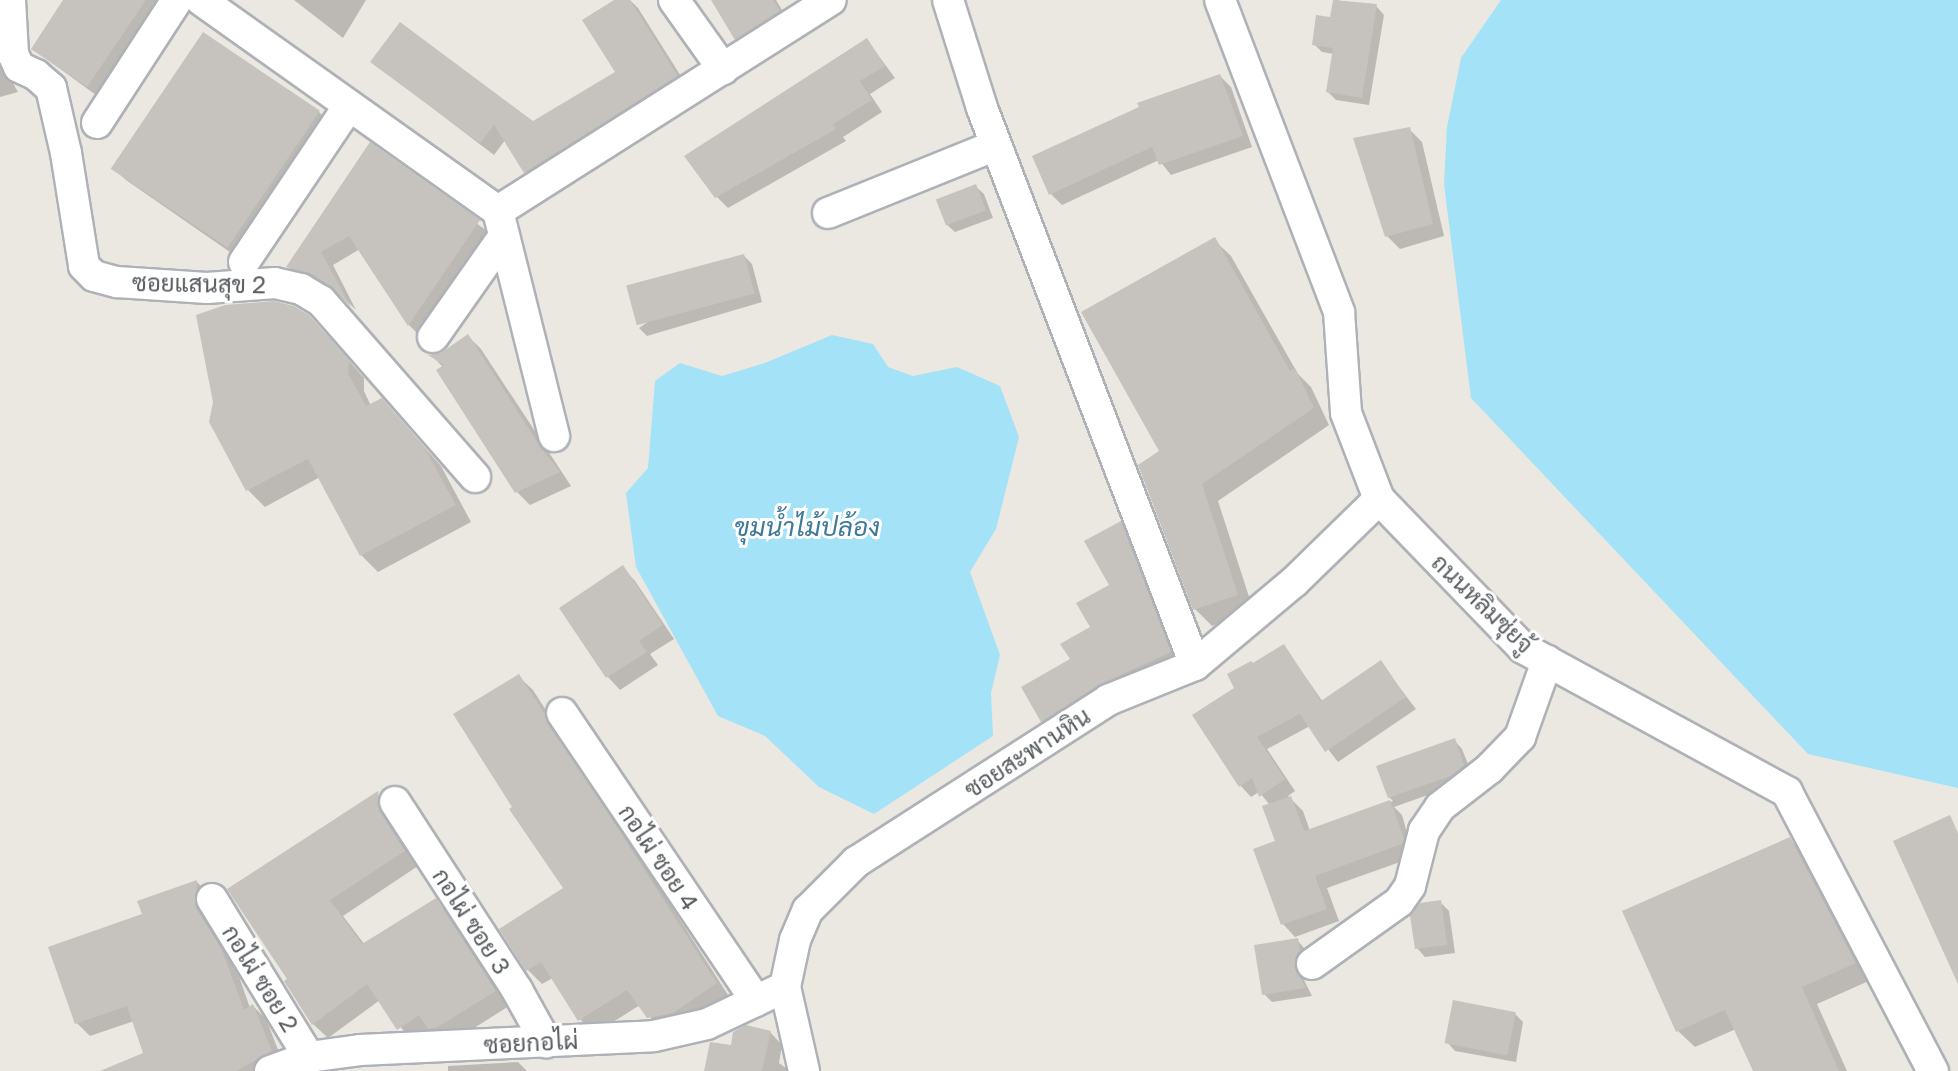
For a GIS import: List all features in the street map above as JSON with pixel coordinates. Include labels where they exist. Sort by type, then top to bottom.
[{"type":"street","points":[[0,2],[9,0]]},
{"type":"street","name":"ซอยแสนสุข 2","points":[[9,0],[13,54],[19,67],[36,75],[51,88],[66,153],[84,266],[94,276],[117,282],[207,288],[275,283],[301,289],[321,301],[475,477]]},
{"type":"street","points":[[97,123],[177,0]]},
{"type":"street","points":[[201,0],[349,106],[501,224],[554,436]]},
{"type":"street","points":[[674,0],[723,69]]},
{"type":"street","points":[[433,337],[501,224],[723,69],[831,0]]},
{"type":"street","points":[[948,0],[996,145],[1195,665]]},
{"type":"street","name":"ถนนหลิมซุ่ยจู้","points":[[1220,0],[1339,312],[1346,413],[1379,499],[1523,648],[1787,792],[1933,1071]]},
{"type":"street","points":[[244,262],[349,106]]},
{"type":"street","points":[[828,213],[996,145]]},
{"type":"street","name":"ซอยสะพานหิน","points":[[804,1071],[785,987],[795,940],[808,910],[856,862],[1108,700],[1195,665],[1294,582],[1379,499]]},
{"type":"street","points":[[1312,964],[1399,902],[1410,886],[1424,831],[1440,807],[1489,769],[1520,737],[1547,661]]},
{"type":"street","name":"กอไผ่ ซอย 4","points":[[562,713],[756,1001]]},
{"type":"street","name":"กอไผ่ ซอย 3","points":[[395,802],[517,990],[546,1042]]},
{"type":"street","name":"กอไผ่ ซอย 2","points":[[212,899],[309,1057]]},
{"type":"street","name":"ซอยกอไผ่","points":[[270,1071],[309,1057],[403,1060],[546,1042],[654,1036],[707,1024],[785,987]]},
{"type":"water","points":[[1501,0],[1958,0],[1958,788],[1808,754],[1471,398],[1444,184],[1447,127],[1461,58]]},
{"type":"water","name":"ขุมน้ำไม้ปล้อง","points":[[832,335],[873,344],[888,367],[913,376],[957,367],[1000,386],[1019,437],[996,529],[970,572],[1000,655],[991,693],[993,736],[874,814],[819,787],[765,736],[718,716],[636,567],[626,493],[648,468],[655,381],[680,363],[722,376],[765,363]]},
{"type":"building","points":[[63,0],[146,0],[87,87],[31,49]]},
{"type":"building","points":[[614,0],[630,0],[678,76],[524,173],[494,125],[480,143],[370,62],[400,22],[533,121],[615,72],[582,20]]},
{"type":"building","points":[[711,0],[773,0],[780,11],[735,40]]},
{"type":"building","points":[[1333,0],[1377,4],[1362,98],[1326,92],[1333,48],[1312,45],[1316,15],[1330,17]]},
{"type":"building","points":[[203,32],[320,111],[228,248],[111,169]]},
{"type":"building","points":[[867,38],[885,66],[860,81],[872,100],[833,124],[836,129],[715,198],[684,156]]},
{"type":"building","points":[[1220,74],[1243,136],[1159,165],[1152,147],[1049,195],[1032,156],[1139,107],[1137,103]]},
{"type":"building","points":[[1410,127],[1433,224],[1385,237],[1353,138]]},
{"type":"building","points":[[370,142],[480,220],[408,326],[349,236],[321,252],[351,307],[330,286],[310,273],[286,267]]},
{"type":"building","points":[[976,184],[986,210],[946,226],[936,199]]},
{"type":"building","points":[[1215,237],[1290,371],[1295,368],[1314,408],[1202,484],[1238,595],[1193,610],[1138,465],[1159,451],[1081,312]]},
{"type":"building","points":[[744,254],[755,294],[637,325],[626,286]]},
{"type":"building","points":[[274,301],[294,306],[309,315],[349,360],[348,373],[366,406],[382,398],[424,447],[456,505],[360,556],[308,459],[246,491],[209,422],[213,402],[196,315],[225,305]]},
{"type":"building","points":[[468,334],[541,448],[560,472],[515,493],[436,370],[444,365],[428,355],[441,353]]},
{"type":"building","points":[[1121,521],[1171,652],[1099,685],[1041,722],[1021,687],[1070,659],[1060,644],[1090,627],[1076,603],[1109,585],[1084,541]]},
{"type":"building","points":[[623,565],[663,625],[639,641],[647,652],[606,678],[559,608]]},
{"type":"building","points":[[1284,644],[1321,701],[1381,660],[1406,697],[1325,752],[1300,714],[1257,737],[1285,779],[1259,797],[1252,778],[1239,787],[1192,715],[1234,688],[1227,674]]},
{"type":"building","points":[[519,674],[717,983],[673,1013],[647,1018],[627,990],[578,1021],[541,962],[526,971],[499,929],[563,888],[509,809],[512,807],[453,714]]},
{"type":"building","points":[[1455,738],[1464,765],[1451,776],[1388,798],[1376,766]]},
{"type":"building","points":[[378,791],[380,811],[405,851],[330,900],[362,944],[436,898],[496,991],[436,1028],[428,1029],[419,1015],[397,1030],[367,984],[312,1025],[284,981],[287,979],[227,889]]},
{"type":"building","points":[[1291,796],[1304,831],[1390,800],[1404,838],[1402,844],[1315,876],[1327,909],[1281,925],[1253,849],[1275,841],[1262,806]]},
{"type":"building","points":[[1950,815],[1958,833],[1958,984],[1893,841]]},
{"type":"building","points":[[1790,837],[1856,963],[1802,987],[1839,1071],[1753,1071],[1725,1010],[1676,1032],[1622,911]]},
{"type":"building","points":[[197,880],[196,908],[222,950],[244,1010],[253,1004],[272,1051],[236,1071],[100,1071],[143,1053],[127,1006],[75,1024],[48,947],[142,914],[137,901]]},
{"type":"building","points":[[1441,900],[1447,945],[1415,949],[1410,916],[1420,903]]},
{"type":"building","points":[[1298,938],[1300,951],[1294,966],[1306,988],[1262,995],[1254,945]]},
{"type":"building","points":[[1453,1000],[1516,1012],[1507,1055],[1445,1043]]},
{"type":"building","points":[[746,1025],[771,1031],[762,1071],[704,1071],[710,1042],[731,1045],[733,1032]]}]
